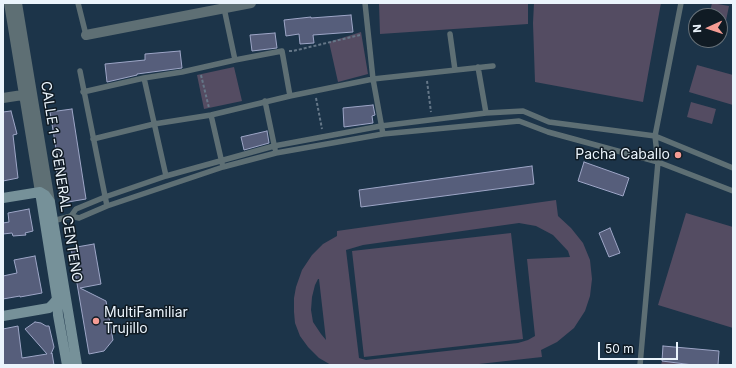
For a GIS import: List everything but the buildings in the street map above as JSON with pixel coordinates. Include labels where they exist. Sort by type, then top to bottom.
[{"type":"main road","points":[[3,198],[40,192],[45,195],[50,202]]},
{"type":"main road","name":"CALLE 1 - GENERAL CENTENO","points":[[40,192],[57,299],[58,315],[73,365]]},
{"type":"main road","name":"CALLE 1 - GENERAL CENTENO","points":[[50,202],[64,290],[73,365]]},
{"type":"main road","points":[[48,308],[62,296],[64,290]]},
{"type":"main road","points":[[3,316],[48,308],[54,310],[58,315]]},
{"type":"street","name":"CALLE 1 - GENERAL CENTENO","points":[[9,3],[19,39],[34,132],[40,192]]},
{"type":"street","name":"CALLE 1 - GENERAL CENTENO","points":[[18,3],[19,39]]},
{"type":"street","points":[[86,35],[251,3]]},
{"type":"street","points":[[3,98],[28,94]]},
{"type":"street","name":"CALLE 1 - GENERAL CENTENO","points":[[34,132],[50,202]]},
{"type":"lane","points":[[78,3],[86,35]]},
{"type":"lane","points":[[365,3],[373,79],[382,134]]},
{"type":"lane","points":[[640,365],[658,162],[656,136],[681,3]]},
{"type":"lane","points":[[224,8],[234,60]]},
{"type":"lane","points":[[450,34],[455,70]]},
{"type":"lane","points":[[83,92],[144,78],[182,72],[282,51],[290,96]]},
{"type":"lane","points":[[93,139],[154,124],[211,115],[265,101],[373,79],[493,66]]},
{"type":"lane","points":[[478,67],[486,113]]},
{"type":"lane","points":[[80,71],[107,206]]},
{"type":"lane","points":[[144,78],[166,176]]},
{"type":"lane","points":[[265,101],[276,153]]},
{"type":"lane","points":[[71,216],[76,209],[105,196],[166,176],[274,146],[381,126],[486,113],[523,111],[549,122],[656,136],[733,168]]},
{"type":"lane","points":[[211,115],[223,167]]},
{"type":"lane","points":[[53,221],[71,216],[79,218],[107,206],[223,167],[276,153],[382,134],[519,121],[548,132],[658,162],[733,191]]},
{"type":"path","points":[[282,51],[293,52],[368,33]]},
{"type":"path","points":[[199,68],[211,115]]},
{"type":"path","points":[[426,73],[432,119]]},
{"type":"path","points":[[315,91],[323,137]]},
{"type":"shaded area","points":[[379,3],[528,3],[528,24],[380,34]]},
{"type":"shaded area","points":[[534,3],[661,3],[643,102],[535,82],[533,23]]},
{"type":"shaded area","points":[[712,3],[729,6],[728,11],[728,8],[711,8]]},
{"type":"shaded area","points":[[361,32],[368,74],[338,82],[329,42]]},
{"type":"shaded area","points":[[697,65],[733,75],[733,105],[689,92]]},
{"type":"shaded area","points":[[234,67],[242,101],[204,109],[197,75]]},
{"type":"shaded area","points":[[691,102],[716,109],[712,124],[687,117]]},
{"type":"shaded area","points":[[556,200],[558,216],[571,228],[583,243],[590,260],[592,279],[590,296],[585,311],[574,328],[557,342],[541,350],[542,357],[470,365],[331,365],[319,358],[300,336],[295,323],[294,298],[302,270],[312,255],[323,244],[337,236],[337,231]],"holes":[[[519,223],[536,226],[553,235],[568,251],[570,257],[527,259],[535,336],[518,343],[366,360],[359,358],[346,250],[363,245]],[[319,279],[326,340],[313,322],[311,310],[312,297]]]},
{"type":"shaded area","points":[[686,213],[733,227],[733,328],[658,305]]},
{"type":"shaded area","points":[[511,233],[523,339],[364,357],[352,251]]},
{"type":"shaded area","points":[[662,361],[693,365],[661,365]]},
{"type":"place","name":"Pacha Caballo","points":[[678,155]]},
{"type":"place","name":"MultiFamiliar Trujillo","points":[[96,321]]}]
